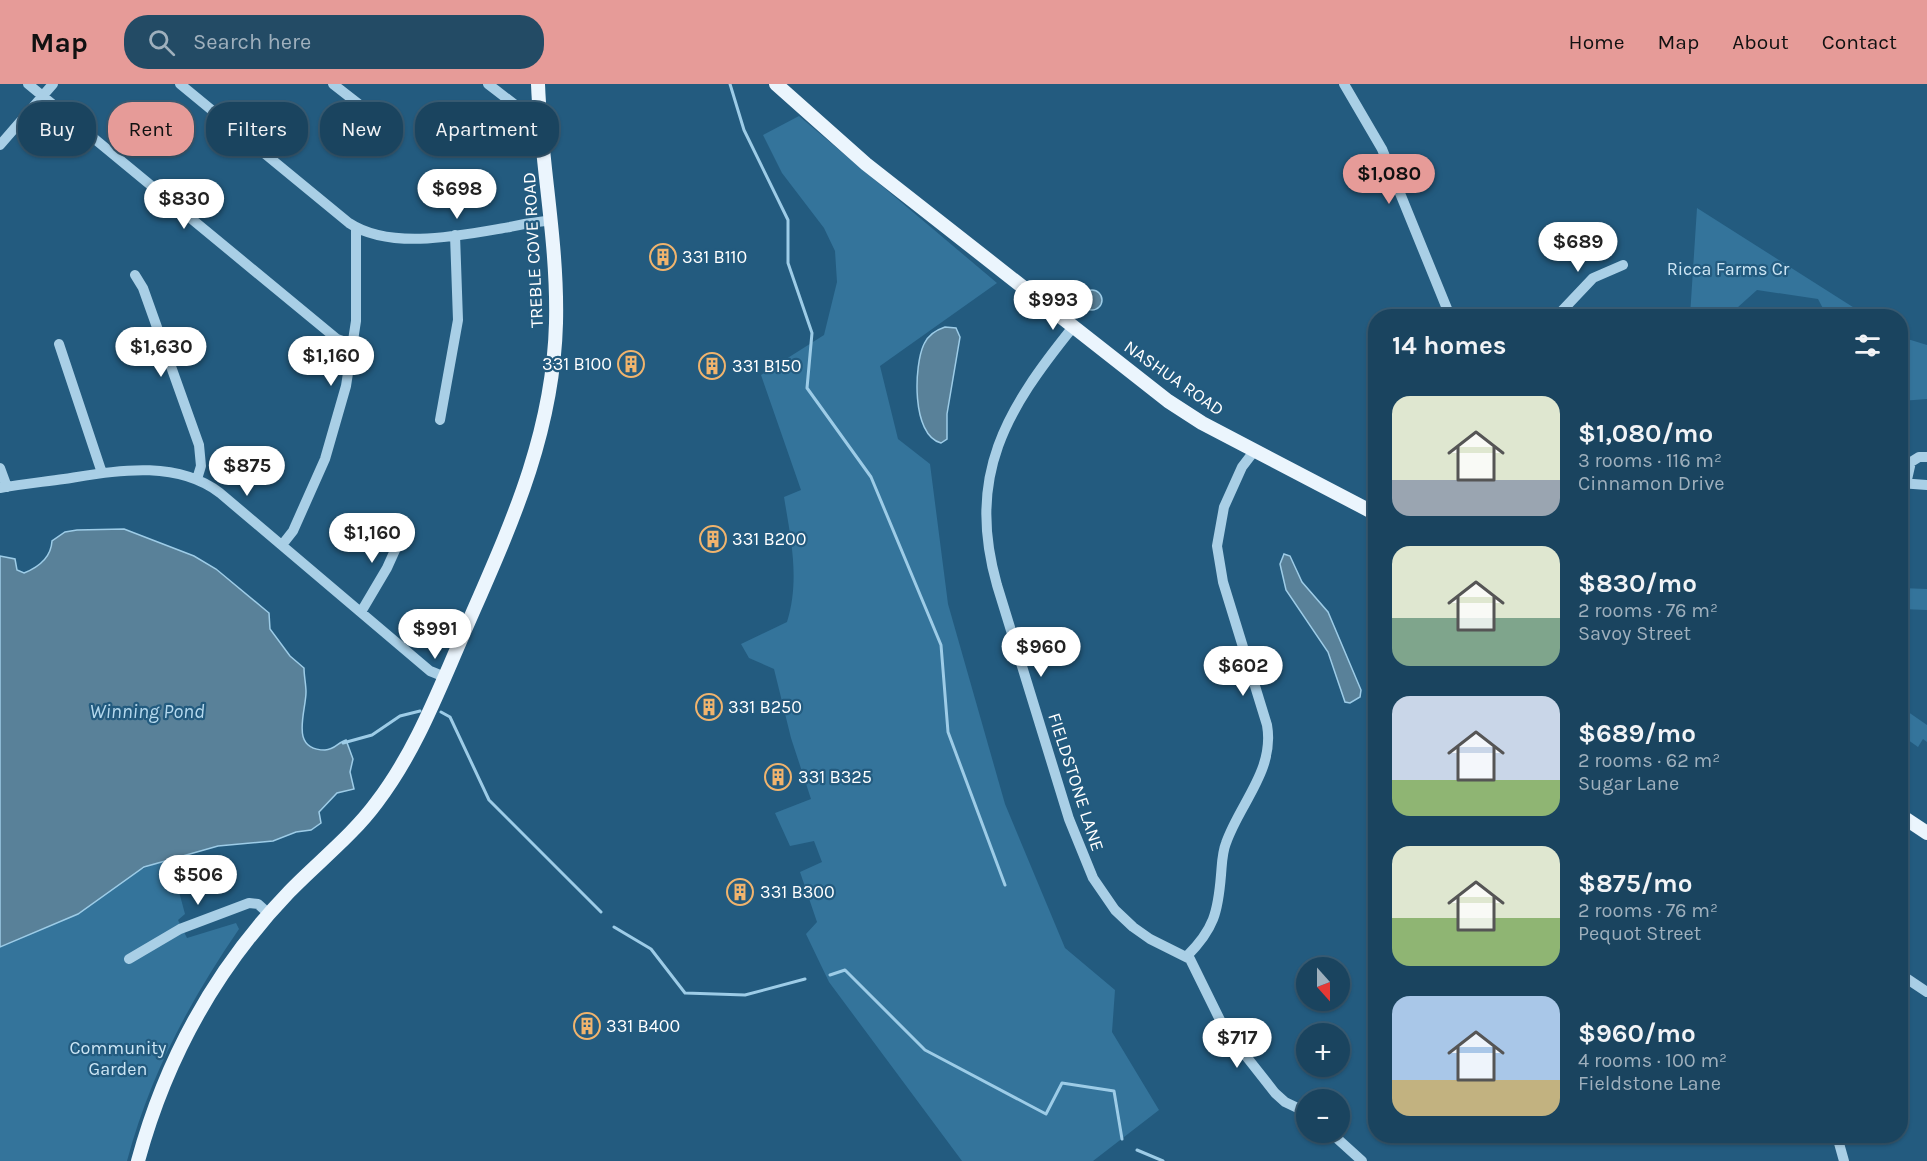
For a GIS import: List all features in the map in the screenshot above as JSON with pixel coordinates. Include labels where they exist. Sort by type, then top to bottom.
[{"type":"main road","name":"TREBLE COVE ROAD","points":[[538,84],[540,102]]},
{"type":"main road","name":"NASHUA ROAD","points":[[776,84],[849,150],[1185,413],[1368,510]]},
{"type":"main road","name":"TREBLE COVE ROAD","points":[[138,1161],[161,1088],[188,1029],[229,962],[269,914],[352,831],[384,792],[412,749],[525,491],[542,428],[553,363],[556,324],[551,221],[545,156]]},
{"type":"main road","points":[[1908,820],[1927,833]]},
{"type":"street","points":[[27,84],[337,339],[354,345]]},
{"type":"street","points":[[0,145],[53,84]]},
{"type":"street","points":[[180,84],[356,228],[372,234],[389,237],[454,235],[551,221]]},
{"type":"street","points":[[333,84],[356,102]]},
{"type":"street","points":[[488,84],[510,102]]},
{"type":"street","points":[[1344,84],[1382,149],[1447,309]]},
{"type":"street","points":[[282,545],[293,531],[327,453],[341,406],[354,345],[357,310],[356,228]]},
{"type":"street","points":[[440,420],[458,320],[454,235]]},
{"type":"street","points":[[1564,309],[1593,278],[1623,265]]},
{"type":"street","points":[[135,275],[143,288],[199,445],[201,466],[197,479]]},
{"type":"street","name":"FIELDSTONE LANE","points":[[1073,327],[1028,384],[1003,430],[987,494],[989,554],[1083,860],[1103,894],[1120,915],[1150,939],[1187,957]]},
{"type":"street","points":[[59,344],[84,412],[102,473]]},
{"type":"street","points":[[1255,450],[1242,467],[1224,507],[1217,546],[1223,582],[1266,725],[1269,740],[1268,756],[1224,846],[1215,919],[1208,932],[1187,957],[1238,1047],[1275,1093],[1285,1102],[1296,1107]]},
{"type":"street","points":[[1908,470],[1911,462],[1918,457],[1927,457]]},
{"type":"street","points":[[0,468],[3,487],[102,473],[159,471],[197,479],[220,493],[429,671],[445,677]]},
{"type":"street","points":[[1908,483],[1927,485]]},
{"type":"street","points":[[361,612],[380,580],[405,528]]},
{"type":"street","points":[[129,960],[180,929],[249,903],[258,904],[269,914]]},
{"type":"street","points":[[1908,982],[1927,992]]},
{"type":"street","points":[[1342,1143],[1362,1161]]},
{"type":"street","points":[[1839,1143],[1844,1161]]},
{"type":"green space","points":[[799,116],[997,283],[880,366],[898,439],[930,464],[948,604],[1005,804],[1065,948],[1115,990],[1112,1032],[1159,1110],[1093,1161],[962,1161],[829,982],[806,934],[817,922],[800,872],[822,862],[814,841],[790,846],[775,813],[811,799],[791,738],[774,669],[749,658],[741,644],[787,622],[794,575],[784,497],[801,490],[761,375],[824,335],[837,282],[835,251],[824,228],[782,173],[763,135]]},
{"type":"green space","name":"Ricca Farms Cr","points":[[1697,208],[1856,309],[1823,309],[1818,299],[1757,290],[1736,309],[1690,309]]},
{"type":"green space","points":[[1908,339],[1927,345],[1927,399],[1908,400]]},
{"type":"green space","points":[[1908,588],[1927,589],[1927,610],[1908,609]]},
{"type":"green space","points":[[1908,712],[1927,725],[1927,742],[1923,739],[1918,747],[1908,740]]},
{"type":"green space","name":"Community Garden","points":[[170,858],[185,914],[178,920],[187,938],[236,923],[239,929],[188,1012],[159,1069],[136,1129],[127,1161],[0,1161],[0,947],[78,914],[135,872]]},
{"type":"water","points":[[1092,290],[1099,293],[1102,300],[1099,307],[1092,310],[1085,307],[1082,300],[1085,293]]},
{"type":"water","points":[[945,327],[956,328],[960,337],[947,414],[947,439],[941,443],[931,437],[924,427],[920,414],[917,382],[924,344],[933,333]]},
{"type":"water","name":"Winning Pond","points":[[124,529],[194,556],[216,569],[269,613],[270,629],[290,656],[304,668],[306,692],[303,737],[307,744],[325,750],[346,740],[353,759],[350,772],[354,789],[337,793],[319,812],[321,823],[311,830],[296,832],[273,841],[218,846],[144,867],[78,914],[0,947],[0,556],[15,559],[17,570],[24,573],[35,568],[47,557],[52,541],[65,532]]},
{"type":"water","points":[[1284,554],[1290,556],[1302,582],[1328,612],[1361,690],[1360,697],[1350,703],[1345,702],[1328,652],[1286,590],[1280,564]]},
{"type":"waterway","points":[[730,84],[744,130],[788,220],[788,263],[812,333],[807,388],[871,477],[941,645],[948,732],[1005,885]]},
{"type":"waterway","points":[[343,743],[372,735],[400,716],[420,711]]},
{"type":"waterway","points":[[441,712],[450,717],[489,800],[601,912]]},
{"type":"waterway","points":[[614,927],[651,949],[685,993],[745,995],[805,979]]},
{"type":"waterway","points":[[830,975],[845,970],[925,1050],[1046,1114],[1062,1083],[1114,1091],[1122,1139]]},
{"type":"waterway","points":[[1137,1150],[1163,1161]]},
{"type":"place","name":"331 B110","points":[[663,257]]},
{"type":"place","name":"331 B100","points":[[631,364]]},
{"type":"place","name":"331 B150","points":[[712,366]]},
{"type":"place","name":"331 B200","points":[[713,539]]},
{"type":"place","name":"331 B250","points":[[709,707]]},
{"type":"place","name":"331 B325","points":[[778,777]]},
{"type":"place","name":"331 B300","points":[[740,892]]},
{"type":"place","name":"331 B400","points":[[587,1026]]}]
